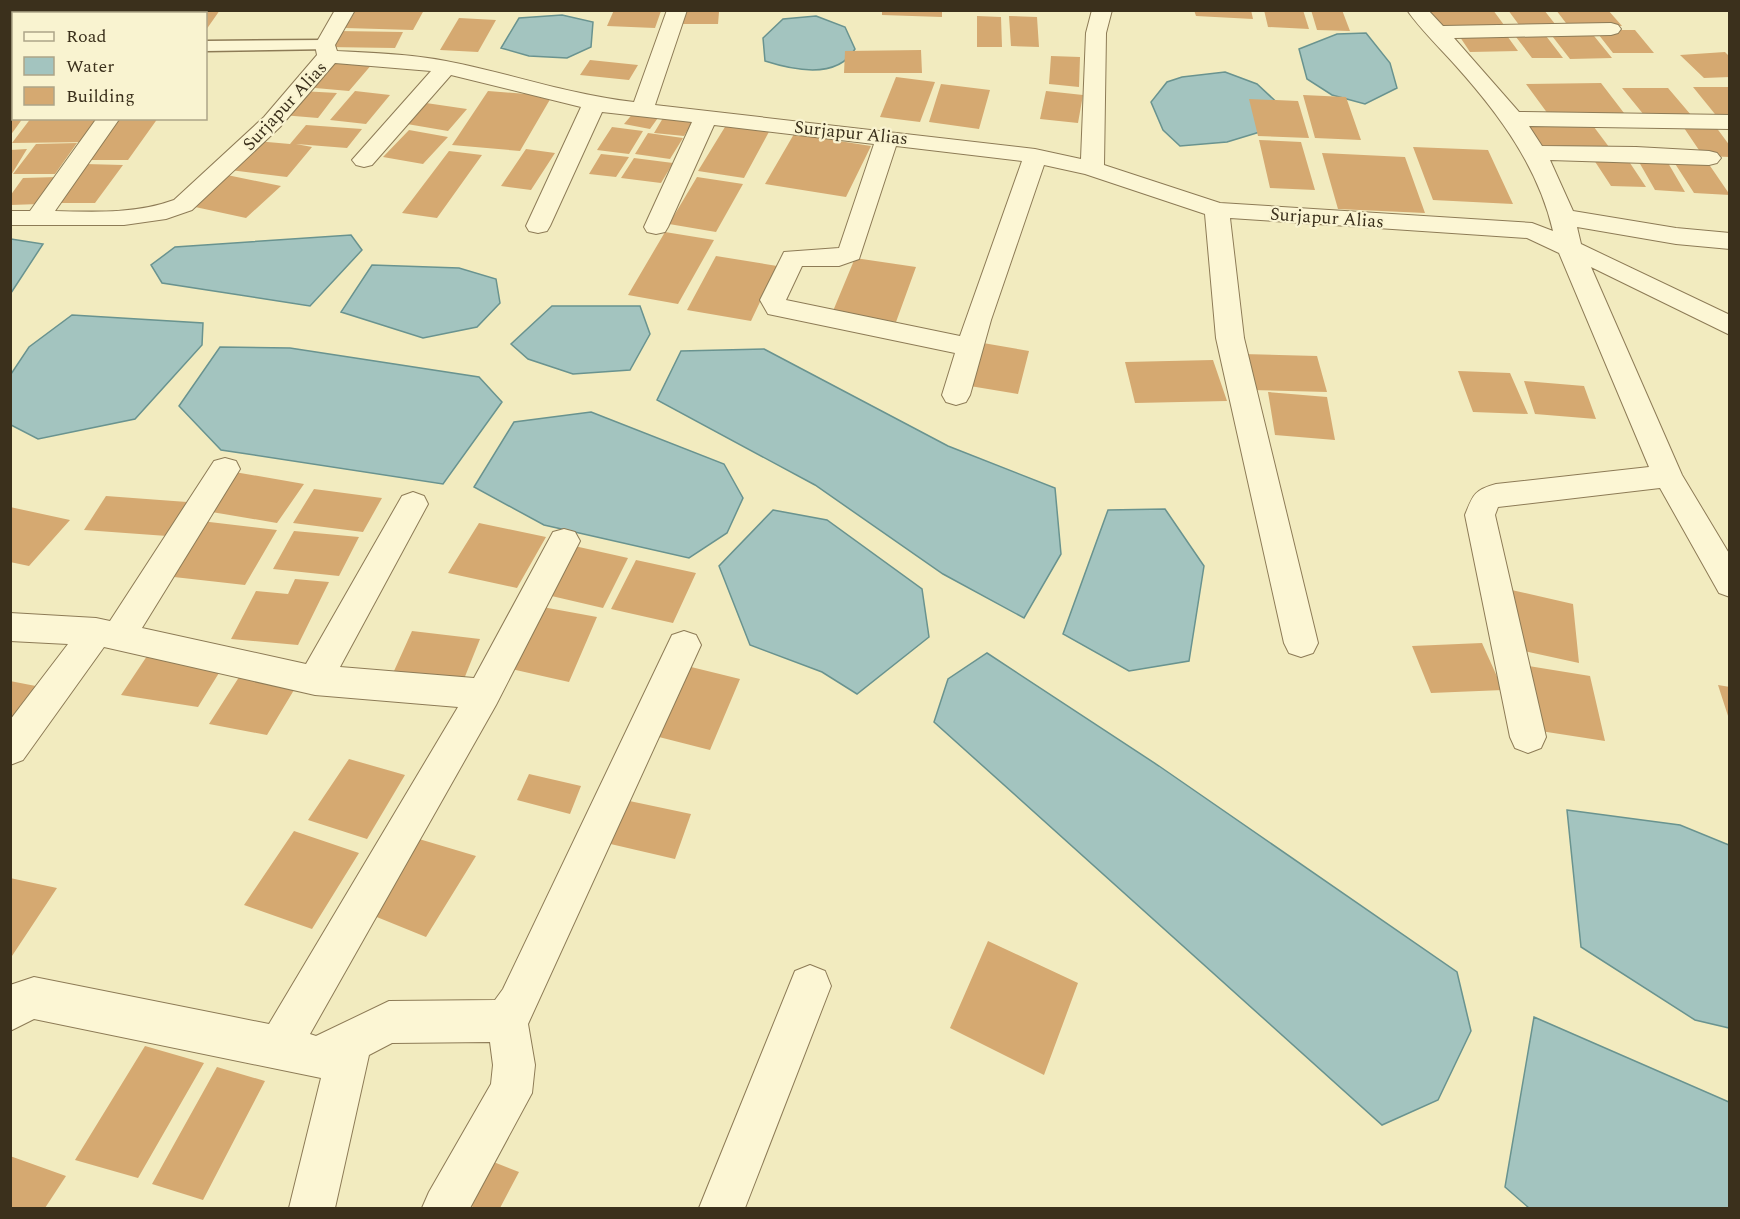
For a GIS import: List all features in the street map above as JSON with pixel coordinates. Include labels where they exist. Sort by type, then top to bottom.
[{"type":"street","points":[[326,52],[345,10]]},
{"type":"street","points":[[642,110],[677,10]]},
{"type":"street","points":[[1092,169],[1096,33],[1102,10]]},
{"type":"street","points":[[1418,10],[1513,119],[1536,153],[1562,217],[1570,249],[1668,476],[1730,584]]},
{"type":"street","points":[[1439,32],[1611,29]]},
{"type":"street","name":"Surjapur Alias","points":[[10,218],[155,215],[183,204],[265,129],[326,52],[446,67],[594,104],[1035,156],[1092,169],[1217,210],[1532,231],[1730,326]]},
{"type":"street","points":[[364,160],[446,67]]},
{"type":"street","points":[[538,226],[594,104]]},
{"type":"street","points":[[656,227],[706,117]]},
{"type":"street","points":[[1513,119],[1730,122]]},
{"type":"street","points":[[38,217],[108,120]]},
{"type":"street","points":[[888,137],[850,253],[839,258],[793,258],[773,300],[777,308],[970,347]]},
{"type":"street","points":[[1536,153],[1636,153],[1709,158]]},
{"type":"street","points":[[956,395],[1035,156]]},
{"type":"street","points":[[1217,210],[1230,338],[1301,643]]},
{"type":"street","points":[[1562,217],[1676,236],[1730,241]]},
{"type":"street","points":[[10,749],[107,635],[225,469]]},
{"type":"street","points":[[1528,737],[1480,514],[1486,500],[1496,495],[1668,476]]},
{"type":"street","points":[[315,680],[413,504]]},
{"type":"street","points":[[279,1047],[483,694],[564,541]]},
{"type":"street","points":[[10,627],[107,635],[315,680],[483,694]]},
{"type":"street","points":[[10,1010],[19,1002],[34,998],[279,1047],[318,1058],[389,1022],[486,1022],[506,1019],[518,1004],[684,645]]},
{"type":"street","points":[[722,1209],[810,986]]},
{"type":"street","points":[[445,1209],[515,1081],[516,1068],[506,1019]]},
{"type":"street","points":[[312,1209],[351,1042]]},
{"type":"lane","points":[[207,46],[326,52]]},
{"type":"water","points":[[562,15],[593,22],[591,47],[567,58],[529,56],[501,48],[519,18]]},
{"type":"water","points":[[816,16],[845,27],[855,49],[847,59],[826,69],[814,70],[765,61],[763,38],[783,19]]},
{"type":"water","points":[[1366,33],[1390,63],[1397,88],[1365,104],[1332,95],[1307,79],[1299,49],[1337,34]]},
{"type":"water","points":[[1225,72],[1257,84],[1284,109],[1263,131],[1227,142],[1180,146],[1163,130],[1151,102],[1167,82],[1182,77]]},
{"type":"water","points":[[351,235],[362,250],[310,306],[162,283],[151,265],[175,247]]},
{"type":"water","points":[[10,239],[43,244],[11,293]]},
{"type":"water","points":[[372,265],[459,268],[496,279],[500,303],[477,327],[423,338],[341,312]]},
{"type":"water","points":[[552,306],[640,306],[650,334],[630,370],[573,374],[528,359],[511,344]]},
{"type":"water","points":[[72,315],[203,323],[202,345],[135,419],[38,439],[11,425],[11,374],[29,347]]},
{"type":"water","points":[[220,347],[290,348],[479,377],[502,402],[443,484],[221,450],[179,406]]},
{"type":"water","points":[[764,349],[948,446],[1055,488],[1061,554],[1024,618],[943,574],[815,485],[657,400],[681,351]]},
{"type":"water","points":[[591,412],[724,464],[743,498],[727,533],[689,558],[544,525],[474,487],[514,422]]},
{"type":"water","points":[[1165,509],[1204,566],[1189,661],[1129,671],[1063,634],[1108,510]]},
{"type":"water","points":[[773,510],[827,520],[922,589],[929,637],[857,694],[822,672],[750,645],[719,566]]},
{"type":"water","points":[[987,653],[1159,766],[1457,972],[1471,1031],[1438,1100],[1382,1125],[934,722],[948,679]]},
{"type":"water","points":[[1567,810],[1680,825],[1729,845],[1729,1028],[1695,1020],[1581,947]]},
{"type":"water","points":[[1534,1017],[1729,1102],[1729,1208],[1529,1208],[1505,1187]]},
{"type":"building","points":[[25,10],[111,10],[110,12],[24,12]]},
{"type":"building","points":[[122,10],[156,10],[155,12],[121,12]]},
{"type":"building","points":[[168,10],[220,10],[207,29],[207,12],[167,12]]},
{"type":"building","points":[[356,10],[424,10],[413,30],[345,28]]},
{"type":"building","points":[[614,10],[661,11],[655,28],[607,26]]},
{"type":"building","points":[[882,10],[942,10],[942,17],[882,15]]},
{"type":"building","points":[[1194,10],[1251,10],[1253,19],[1196,16]]},
{"type":"building","points":[[1264,10],[1303,10],[1309,29],[1268,27]]},
{"type":"building","points":[[1311,10],[1342,10],[1350,31],[1317,30]]},
{"type":"building","points":[[1426,10],[1493,10],[1504,25],[1436,25]]},
{"type":"building","points":[[1508,10],[1544,10],[1559,29],[1522,29]]},
{"type":"building","points":[[1556,10],[1608,10],[1622,26],[1569,27]]},
{"type":"building","points":[[685,12],[719,12],[718,24],[683,24]]},
{"type":"building","points":[[977,16],[1001,17],[1002,47],[977,47]]},
{"type":"building","points":[[1009,16],[1037,17],[1039,47],[1011,46]]},
{"type":"building","points":[[459,18],[496,20],[478,52],[440,50]]},
{"type":"building","points":[[1595,30],[1635,30],[1654,53],[1613,53]]},
{"type":"building","points":[[337,31],[403,32],[395,48],[327,47]]},
{"type":"building","points":[[1590,31],[1612,58],[1570,59],[1549,32]]},
{"type":"building","points":[[1543,32],[1563,58],[1532,58],[1513,33]]},
{"type":"building","points":[[1505,33],[1518,51],[1470,52],[1458,34]]},
{"type":"building","points":[[921,50],[922,73],[844,73],[845,51]]},
{"type":"building","points":[[1725,52],[1730,57],[1730,77],[1704,78],[1680,55]]},
{"type":"building","points":[[1051,56],[1080,57],[1079,87],[1049,84]]},
{"type":"building","points":[[330,59],[373,63],[349,91],[304,87]]},
{"type":"building","points":[[590,60],[638,65],[629,80],[580,75]]},
{"type":"building","points":[[10,61],[12,61],[12,111],[10,111]]},
{"type":"building","points":[[896,77],[935,82],[920,122],[880,117]]},
{"type":"building","points":[[1601,83],[1624,113],[1548,114],[1526,84]]},
{"type":"building","points":[[941,84],[990,90],[979,129],[929,122]]},
{"type":"building","points":[[1693,87],[1730,87],[1730,119],[1719,119]]},
{"type":"building","points":[[1622,88],[1668,88],[1691,115],[1644,115]]},
{"type":"building","points":[[301,91],[337,93],[318,118],[282,115]]},
{"type":"building","points":[[355,91],[390,95],[366,124],[330,120]]},
{"type":"building","points":[[488,91],[552,96],[520,151],[452,145]]},
{"type":"building","points":[[1046,91],[1083,95],[1078,123],[1040,119]]},
{"type":"building","points":[[1303,95],[1346,97],[1361,140],[1315,138]]},
{"type":"building","points":[[1249,99],[1298,101],[1309,138],[1258,136]]},
{"type":"building","points":[[426,103],[467,109],[448,131],[407,124]]},
{"type":"building","points":[[635,111],[660,115],[650,129],[624,124]]},
{"type":"building","points":[[10,113],[12,113],[12,120],[22,120],[10,136]]},
{"type":"building","points":[[663,118],[693,121],[684,136],[654,133]]},
{"type":"building","points":[[29,120],[102,120],[87,142],[12,143]]},
{"type":"building","points":[[118,120],[157,120],[128,160],[88,160]]},
{"type":"building","points":[[728,122],[771,128],[744,178],[698,171]]},
{"type":"building","points":[[1680,122],[1713,123],[1730,146],[1730,157],[1703,156]]},
{"type":"building","points":[[1591,123],[1612,151],[1543,152],[1523,124]]},
{"type":"building","points":[[306,125],[362,129],[347,148],[296,144],[312,147],[287,177],[230,170],[256,141],[290,144]]},
{"type":"building","points":[[612,127],[643,131],[629,154],[597,150]]},
{"type":"building","points":[[409,130],[448,137],[423,164],[383,157]]},
{"type":"building","points":[[648,133],[683,138],[670,159],[635,154]]},
{"type":"building","points":[[794,134],[871,146],[846,197],[765,184]]},
{"type":"building","points":[[1259,140],[1301,142],[1315,190],[1270,188]]},
{"type":"building","points":[[77,143],[55,174],[13,174],[36,144]]},
{"type":"building","points":[[1413,147],[1488,150],[1513,204],[1433,200]]},
{"type":"building","points":[[27,149],[10,177],[10,150]]},
{"type":"building","points":[[526,149],[555,153],[531,190],[501,186]]},
{"type":"building","points":[[449,151],[482,155],[437,218],[402,213]]},
{"type":"building","points":[[1322,153],[1405,157],[1425,213],[1338,209]]},
{"type":"building","points":[[601,154],[629,157],[616,177],[589,174]]},
{"type":"building","points":[[1635,155],[1664,156],[1685,192],[1655,190]]},
{"type":"building","points":[[1592,157],[1626,157],[1646,187],[1611,186]]},
{"type":"building","points":[[634,158],[673,163],[661,183],[621,178]]},
{"type":"building","points":[[1672,159],[1706,160],[1730,195],[1694,193]]},
{"type":"building","points":[[85,164],[123,165],[95,203],[57,203]]},
{"type":"building","points":[[222,174],[281,186],[246,218],[186,205]]},
{"type":"building","points":[[57,177],[40,204],[10,205],[10,196],[23,178]]},
{"type":"building","points":[[697,177],[743,184],[716,232],[669,224]]},
{"type":"building","points":[[665,232],[714,240],[678,304],[628,295]]},
{"type":"building","points":[[716,256],[777,266],[751,321],[687,310]]},
{"type":"building","points":[[855,258],[916,267],[896,322],[833,311]]},
{"type":"building","points":[[983,343],[1029,351],[1018,394],[970,386]]},
{"type":"building","points":[[1242,354],[1317,356],[1327,392],[1251,390]]},
{"type":"building","points":[[1213,360],[1227,401],[1135,403],[1125,362]]},
{"type":"building","points":[[1458,371],[1510,373],[1528,414],[1473,412]]},
{"type":"building","points":[[1524,381],[1584,386],[1596,419],[1535,414]]},
{"type":"building","points":[[1268,392],[1327,397],[1335,440],[1275,435]]},
{"type":"building","points":[[229,471],[304,484],[277,523],[200,510]]},
{"type":"building","points":[[314,489],[382,498],[363,532],[293,523]]},
{"type":"building","points":[[106,496],[187,502],[167,536],[84,530]]},
{"type":"building","points":[[10,507],[70,520],[29,566],[10,562]]},
{"type":"building","points":[[201,521],[277,530],[245,585],[165,576]]},
{"type":"building","points":[[479,523],[546,537],[517,588],[448,573]]},
{"type":"building","points":[[294,531],[359,537],[339,576],[273,569]]},
{"type":"building","points":[[570,545],[628,558],[603,608],[543,594]]},
{"type":"building","points":[[636,560],[696,573],[673,623],[611,609]]},
{"type":"building","points":[[295,579],[329,582],[298,645],[231,639],[256,591],[288,594]]},
{"type":"building","points":[[1507,589],[1573,604],[1579,663],[1510,648]]},
{"type":"building","points":[[537,606],[597,617],[569,682],[503,667]]},
{"type":"building","points":[[412,631],[480,639],[464,679],[394,671]]},
{"type":"building","points":[[1482,643],[1503,690],[1431,693],[1412,646]]},
{"type":"building","points":[[147,656],[222,668],[198,707],[121,695]]},
{"type":"building","points":[[1522,665],[1590,676],[1605,741],[1534,730]]},
{"type":"building","points":[[687,666],[740,679],[710,750],[655,736]]},
{"type":"building","points":[[241,674],[297,685],[267,735],[209,724]]},
{"type":"building","points":[[10,681],[46,688],[10,735]]},
{"type":"building","points":[[1718,685],[1730,687],[1730,719],[1729,719]]},
{"type":"building","points":[[349,759],[405,775],[367,839],[308,820]]},
{"type":"building","points":[[529,774],[581,786],[570,814],[517,800]]},
{"type":"building","points":[[620,799],[691,814],[675,859],[602,842]]},
{"type":"building","points":[[294,831],[359,853],[312,929],[244,905]]},
{"type":"building","points":[[419,839],[476,856],[426,937],[362,911]]},
{"type":"building","points":[[10,878],[57,888],[10,959]]},
{"type":"building","points":[[988,941],[1078,983],[1044,1075],[950,1028]]},
{"type":"building","points":[[145,1046],[204,1063],[138,1178],[75,1160]]},
{"type":"building","points":[[217,1067],[265,1081],[203,1200],[152,1184]]},
{"type":"building","points":[[10,1156],[66,1176],[45,1208],[10,1208]]},
{"type":"building","points":[[481,1157],[519,1172],[500,1208],[475,1208],[458,1199]]}]
